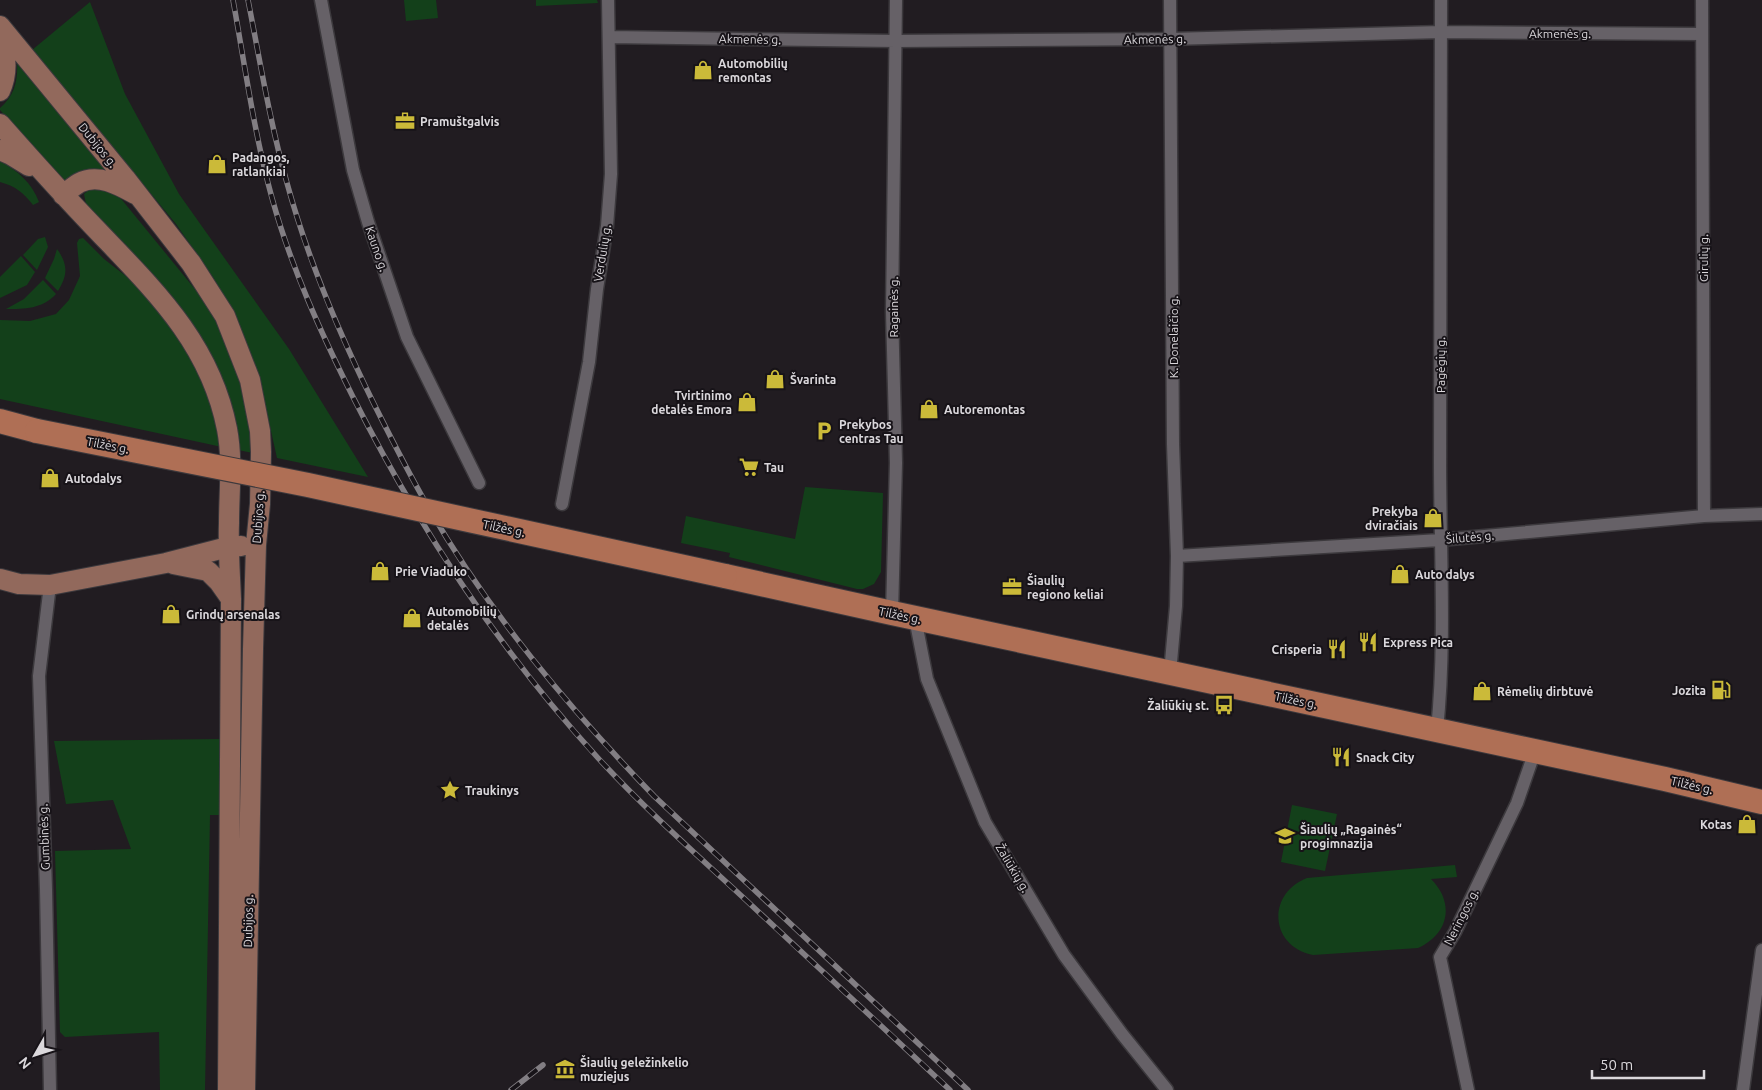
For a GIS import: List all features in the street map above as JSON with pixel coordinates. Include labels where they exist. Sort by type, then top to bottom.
[{"type":"highway","name":"Tilžės g.","points":[[0,421],[37,431],[308,485],[1665,779],[1762,802]]},
{"type":"highway","name":"Tilžės g.","points":[[0,428],[37,431]]},
{"type":"main road","name":"Dubijos g.","points":[[0,26],[191,263],[225,316],[250,380],[260,431],[261,452],[260,504],[256,545],[245,1090]]},
{"type":"main road","points":[[0,38],[4,48],[6,66],[5,80],[0,91]]},
{"type":"main road","name":"Dubijos g.","points":[[0,124],[46,177],[158,294],[185,329],[212,381],[223,414],[230,453],[228,547],[231,599],[228,1090]]},
{"type":"main road","points":[[0,150],[46,177]]},
{"type":"main road","points":[[63,195],[80,182],[103,180],[116,183],[140,198]]},
{"type":"main road","points":[[0,579],[19,584],[50,585],[166,562],[228,547],[256,545]]},
{"type":"main road","points":[[166,562],[208,571],[219,582],[231,599]]},
{"type":"street","name":"Kauno g.","points":[[320,0],[353,170],[368,222],[406,337],[479,483]]},
{"type":"street","name":"Verdulių g.","points":[[562,504],[589,362],[597,289],[607,226],[611,174],[608,0]]},
{"type":"street","name":"Ragainės g.","points":[[892,613],[896,463],[892,312],[896,0]]},
{"type":"street","name":"K. Donelaičio g.","points":[[1170,0],[1173,444],[1177,556],[1176,606],[1170,673]]},
{"type":"street","name":"Pagėgių g.","points":[[1437,730],[1440,675],[1439,151],[1441,0]]},
{"type":"street","name":"Girulių g.","points":[[1702,0],[1704,516]]},
{"type":"street","name":"Akmenės g.","points":[[609,37],[896,41],[1170,39],[1440,32],[1701,34]]},
{"type":"street","name":"Šilutės g.","points":[[1177,556],[1440,540],[1704,516],[1762,514]]},
{"type":"street","name":"Gumbinės g.","points":[[50,585],[40,676],[50,1090]]},
{"type":"street","name":"Žaliūkių g.","points":[[915,618],[927,679],[985,822],[1064,955],[1122,1034],[1167,1090]]},
{"type":"street","name":"Neringos g.","points":[[1468,1090],[1440,957],[1455,932],[1517,803],[1534,752]]},
{"type":"street","points":[[1743,1090],[1762,950]]},
{"type":"green space","points":[[404,0],[436,0],[438,18],[406,21]]},
{"type":"green space","points":[[536,0],[597,0],[598,3],[536,6]]},
{"type":"green space","points":[[90,2],[125,94],[179,194],[289,349],[368,477],[277,458],[259,377],[231,308],[213,277],[176,224],[32,50]]},
{"type":"green space","points":[[17,59],[109,171],[67,183],[0,110],[10,97],[15,86]]},
{"type":"green space","points":[[0,161],[24,178],[39,202],[33,205],[19,190],[0,182]]},
{"type":"green space","points":[[105,187],[118,195],[212,310],[239,375],[247,407],[253,453],[238,450],[161,284],[86,204],[84,194],[90,189]]},
{"type":"green space","points":[[45,237],[48,247],[37,270],[23,255],[38,239]]},
{"type":"green space","points":[[83,238],[104,259],[145,291],[189,351],[205,385],[222,447],[0,399],[0,320],[30,321],[56,314],[69,300],[80,276],[77,243],[79,239]]},
{"type":"green space","points":[[57,249],[65,265],[64,280],[58,291],[45,278]]},
{"type":"green space","points":[[21,256],[35,272],[27,285],[0,298],[0,277]]},
{"type":"green space","points":[[43,280],[56,294],[51,299],[33,307],[6,309],[24,299]]},
{"type":"green space","points":[[805,487],[883,493],[881,572],[874,584],[863,589],[857,589],[729,557],[730,553],[681,543],[686,516],[795,539]]},
{"type":"green space","points":[[222,739],[221,815],[210,815],[205,1090],[160,1090],[159,1032],[65,1037],[60,1032],[55,851],[131,849],[113,800],[66,804],[54,741]]},
{"type":"green space","points":[[1292,805],[1337,814],[1325,871],[1281,862]]},
{"type":"green space","points":[[1455,865],[1457,877],[1431,879],[1439,888],[1443,898],[1446,908],[1445,917],[1436,935],[1418,948],[1313,955],[1299,950],[1288,942],[1281,931],[1278,920],[1280,907],[1285,896],[1294,886],[1307,878]]},
{"type":"railway","points":[[233,0],[266,174],[288,249],[308,299],[353,397],[405,493],[463,586],[528,675],[562,717],[616,777],[672,832],[950,1090]]},
{"type":"railway","points":[[248,0],[275,138],[295,212],[325,296],[361,377],[406,468],[451,545],[476,583],[531,658],[622,763],[654,796],[968,1090]]},
{"type":"railway","points":[[511,1090],[543,1065]]},
{"type":"place","name":"Automobilių remontas","points":[[703,70]]},
{"type":"place","name":"Pramuštgalvis","points":[[405,121]]},
{"type":"place","name":"Padangos, ratlankiai","points":[[217,164]]},
{"type":"place","name":"Švarinta","points":[[775,379]]},
{"type":"place","name":"Tvirtinimo detalės Emora","points":[[747,402]]},
{"type":"place","name":"Autoremontas","points":[[929,409]]},
{"type":"place","name":"Prekybos centras Tau","points":[[824,431]]},
{"type":"place","name":"Tau","points":[[749,467]]},
{"type":"place","name":"Autodalys","points":[[50,478]]},
{"type":"place","name":"Prekyba dviračiais","points":[[1433,518]]},
{"type":"place","name":"Prie Viaduko","points":[[380,571]]},
{"type":"place","name":"Auto dalys","points":[[1400,574]]},
{"type":"place","name":"Šiaulių regiono keliai","points":[[1012,587]]},
{"type":"place","name":"Grindų arsenalas","points":[[171,614]]},
{"type":"place","name":"Automobilių detalės","points":[[412,618]]},
{"type":"place","name":"Express Pica","points":[[1368,642]]},
{"type":"place","name":"Crisperia","points":[[1337,649]]},
{"type":"place","name":"Jozita","points":[[1721,690]]},
{"type":"place","name":"Rėmelių dirbtuvė","points":[[1482,691]]},
{"type":"place","name":"Žaliūkių st.","points":[[1224,705]]},
{"type":"place","name":"Snack City","points":[[1341,757]]},
{"type":"place","name":"Traukinys","points":[[450,790]]},
{"type":"place","name":"Kotas","points":[[1747,824]]},
{"type":"place","name":"Šiaulių „Ragainės“ progimnazija","points":[[1285,836]]},
{"type":"place","name":"Šiaulių geležinkelio muziejus","points":[[565,1069]]}]
